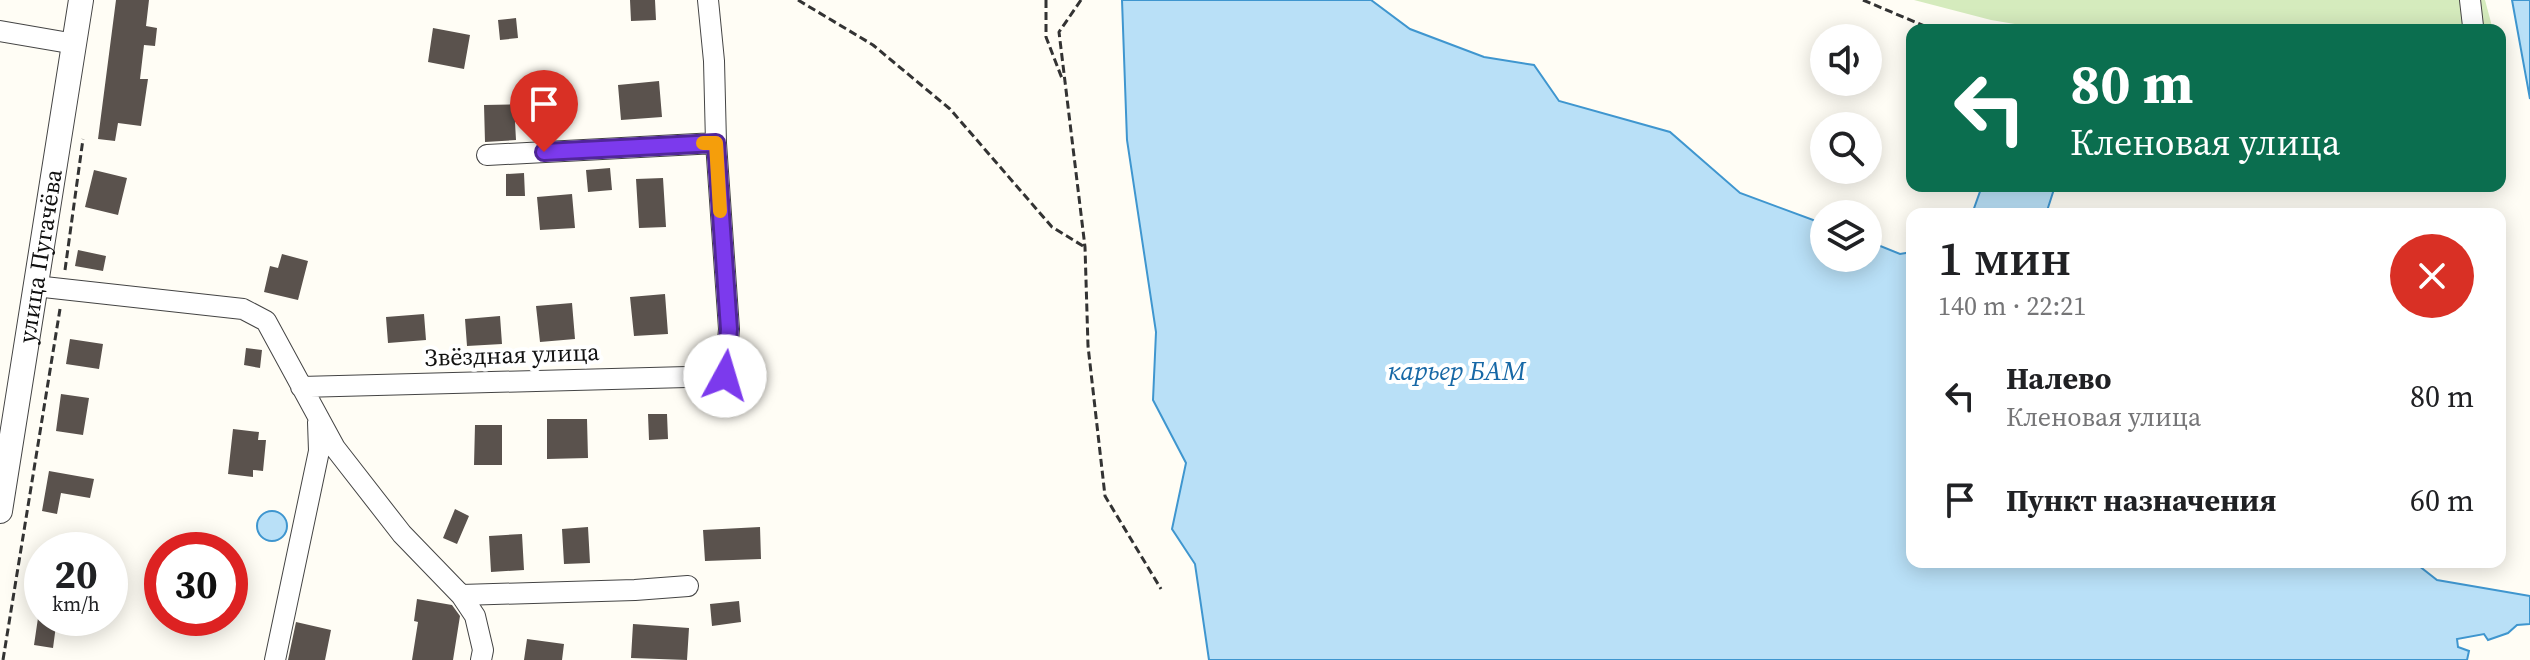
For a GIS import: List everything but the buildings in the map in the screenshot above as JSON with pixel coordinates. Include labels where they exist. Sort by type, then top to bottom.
[{"type":"street","name":"улица Пугачёва","points":[[0,511],[81,0]]},
{"type":"street","points":[[487,155],[716,143],[714,61],[708,0]]},
{"type":"street","points":[[2470,0],[2473,24]]},
{"type":"street","points":[[0,31],[75,44]]},
{"type":"street","name":"Звёздная улица","points":[[301,387],[725,376],[729,329],[716,143]]},
{"type":"street","points":[[35,286],[243,309],[266,321],[335,448],[402,534],[461,595],[475,616],[483,650],[481,660]]},
{"type":"street","points":[[275,660],[319,451],[318,418]]},
{"type":"street","points":[[461,595],[688,586]]},
{"type":"path","points":[[798,0],[873,45],[950,109],[1052,227],[1085,247]]},
{"type":"path","points":[[1046,0],[1046,37],[1065,85]]},
{"type":"path","points":[[1081,0],[1059,32],[1085,247],[1088,346],[1105,496],[1161,589]]},
{"type":"path","points":[[1863,0],[1921,24]]},
{"type":"path","points":[[3,660],[63,290],[83,137]]},
{"type":"green space","points":[[1914,0],[2485,0],[2491,24],[2015,24]]},
{"type":"water","name":"карьер БАМ","points":[[1122,0],[1371,0],[1410,29],[1484,57],[1534,65],[1559,101],[1670,132],[1740,193],[1810,219],[1810,272],[1882,272],[1882,247],[1900,254],[1906,253],[1906,568],[2422,568],[2437,580],[2530,596],[2530,624],[2517,625],[2508,633],[2488,640],[2484,634],[2457,639],[2458,647],[2469,651],[2467,660],[1209,660],[1195,564],[1172,529],[1186,463],[1153,400],[1156,332],[1127,140]]},
{"type":"water","points":[[2512,0],[2530,0],[2530,99]]},
{"type":"water","points":[[1980,192],[2053,192],[2048,208],[1974,208]]},
{"type":"water","points":[[272,511],[283,515],[287,526],[283,537],[272,541],[261,537],[257,526],[261,515]]},
{"type":"slow traffic","points":[[703,143],[716,143],[720,211]]},
{"type":"route","points":[[544,152],[716,143],[729,329],[725,376]]}]
